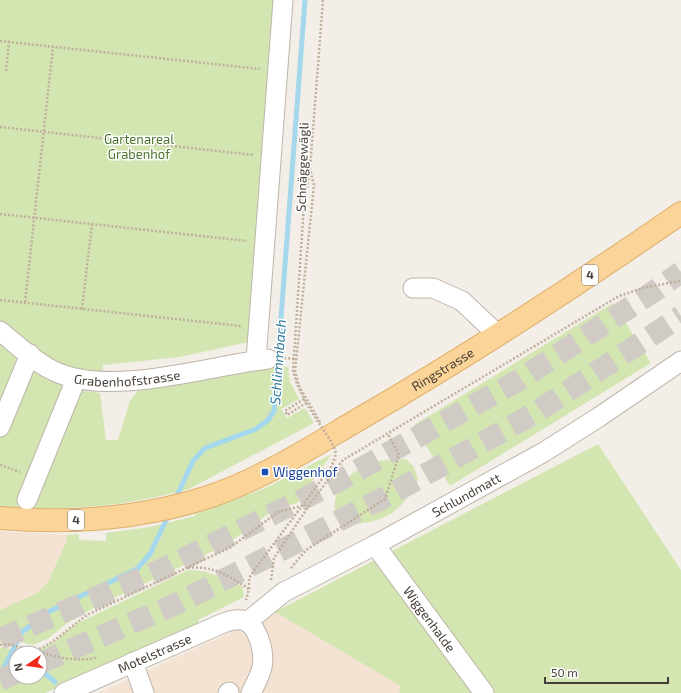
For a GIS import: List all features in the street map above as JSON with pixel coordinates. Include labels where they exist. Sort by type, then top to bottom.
[{"type":"main road","name":"Ringstrasse","points":[[0,518],[35,521],[108,518],[151,512],[192,502],[218,493],[301,454],[438,374],[597,271],[681,213]]},
{"type":"street","points":[[269,359],[259,332],[283,0]]},
{"type":"street","points":[[413,288],[433,288],[462,301],[498,335]]},
{"type":"street","name":"Grabenhofstrasse","points":[[0,331],[55,372],[76,379],[106,383],[196,372],[269,359]]},
{"type":"street","points":[[0,427],[30,354]]},
{"type":"street","name":"Schlundmatt","points":[[247,622],[284,592],[375,545],[544,452],[599,417],[681,361]]},
{"type":"street","points":[[27,500],[76,379]]},
{"type":"street","name":"Wiggenhalde","points":[[375,545],[484,693]]},
{"type":"street","name":"Motelstrasse","points":[[64,693],[225,622],[234,620],[247,622]]},
{"type":"street","points":[[247,622],[253,628],[260,642],[263,659],[252,693]]},
{"type":"street","points":[[133,662],[144,693]]},
{"type":"path","name":"Schnäggewägli","points":[[321,424],[299,386],[295,371],[314,185],[310,169],[323,0]]},
{"type":"path","points":[[0,41],[278,71]]},
{"type":"path","points":[[6,71],[9,42]]},
{"type":"path","points":[[25,303],[53,47]]},
{"type":"path","points":[[0,127],[272,157]]},
{"type":"path","points":[[186,568],[199,566],[229,575],[248,589],[249,578],[260,561],[331,467],[336,456],[335,450],[328,437],[296,384],[292,371],[304,204],[310,169]]},
{"type":"path","points":[[0,214],[266,243]]},
{"type":"path","points":[[82,309],[92,224]]},
{"type":"path","points":[[272,587],[270,576],[274,558],[310,504],[343,460],[619,296],[646,287],[681,281]]},
{"type":"path","points":[[0,300],[239,326],[259,332]]},
{"type":"path","points":[[269,359],[296,359]]},
{"type":"path","points":[[304,399],[285,411],[287,415],[308,402]]},
{"type":"path","points":[[289,570],[306,550],[385,499],[399,455],[388,434]]},
{"type":"path","points":[[46,645],[89,614],[231,547],[278,512],[310,504]]},
{"type":"path","points":[[48,654],[70,659],[89,660],[104,656]]},
{"type":"shaded area","points":[[0,531],[66,535],[67,540],[48,582],[37,593],[0,610]]},
{"type":"shaded area","points":[[275,612],[402,686],[399,693],[98,693]]},
{"type":"green space","name":"Gartenareal Grabenhof","points":[[0,0],[289,0],[253,341],[180,357],[103,365],[102,374],[62,368],[0,323]]},
{"type":"green space","points":[[613,303],[651,363],[450,486],[414,425]]},
{"type":"green space","points":[[0,337],[30,365],[75,390],[100,393],[106,440],[118,440],[130,401],[139,389],[267,363],[288,367],[290,382],[299,399],[281,409],[287,418],[305,408],[314,423],[189,489],[143,500],[96,506],[72,508],[24,508],[0,506]]},
{"type":"green space","points":[[598,444],[681,570],[681,693],[399,693],[401,686],[275,612]]},
{"type":"green space","points":[[331,455],[297,503],[275,509],[226,545],[95,607],[66,624],[49,638],[33,645],[6,638],[0,642],[0,610],[37,593],[48,582],[67,540],[66,535],[79,534],[79,540],[106,541],[106,533],[150,527],[195,516],[195,514],[268,487]]},
{"type":"green space","points":[[406,459],[414,467],[418,480],[408,497],[397,509],[391,514],[374,521],[356,524],[342,523],[336,513],[336,496],[340,488],[352,474],[368,465],[383,460]]},
{"type":"green space","points":[[188,570],[209,573],[243,587],[244,597],[198,620],[198,625],[45,693],[0,693],[0,648],[3,647],[8,649],[8,685],[48,685],[48,645],[74,625]]},
{"type":"waterway","name":"Schlimmbach","points":[[175,500],[193,461],[205,448],[256,429],[268,420],[274,411],[305,0]]},
{"type":"waterway","name":"Schlimmbach","points":[[0,675],[22,632],[50,611],[137,569],[150,554],[169,514]]},
{"type":"waterway","points":[[48,676],[55,682]]},
{"type":"tunnel","points":[[0,639],[165,568],[333,484],[519,380],[681,272]]},
{"type":"tunnel","points":[[48,660],[178,603],[389,495],[535,413],[681,316]]},
{"type":"tunnel","points":[[0,680],[8,676]]},
{"type":"place","name":"Wiggenhof","points":[[265,472]]}]
